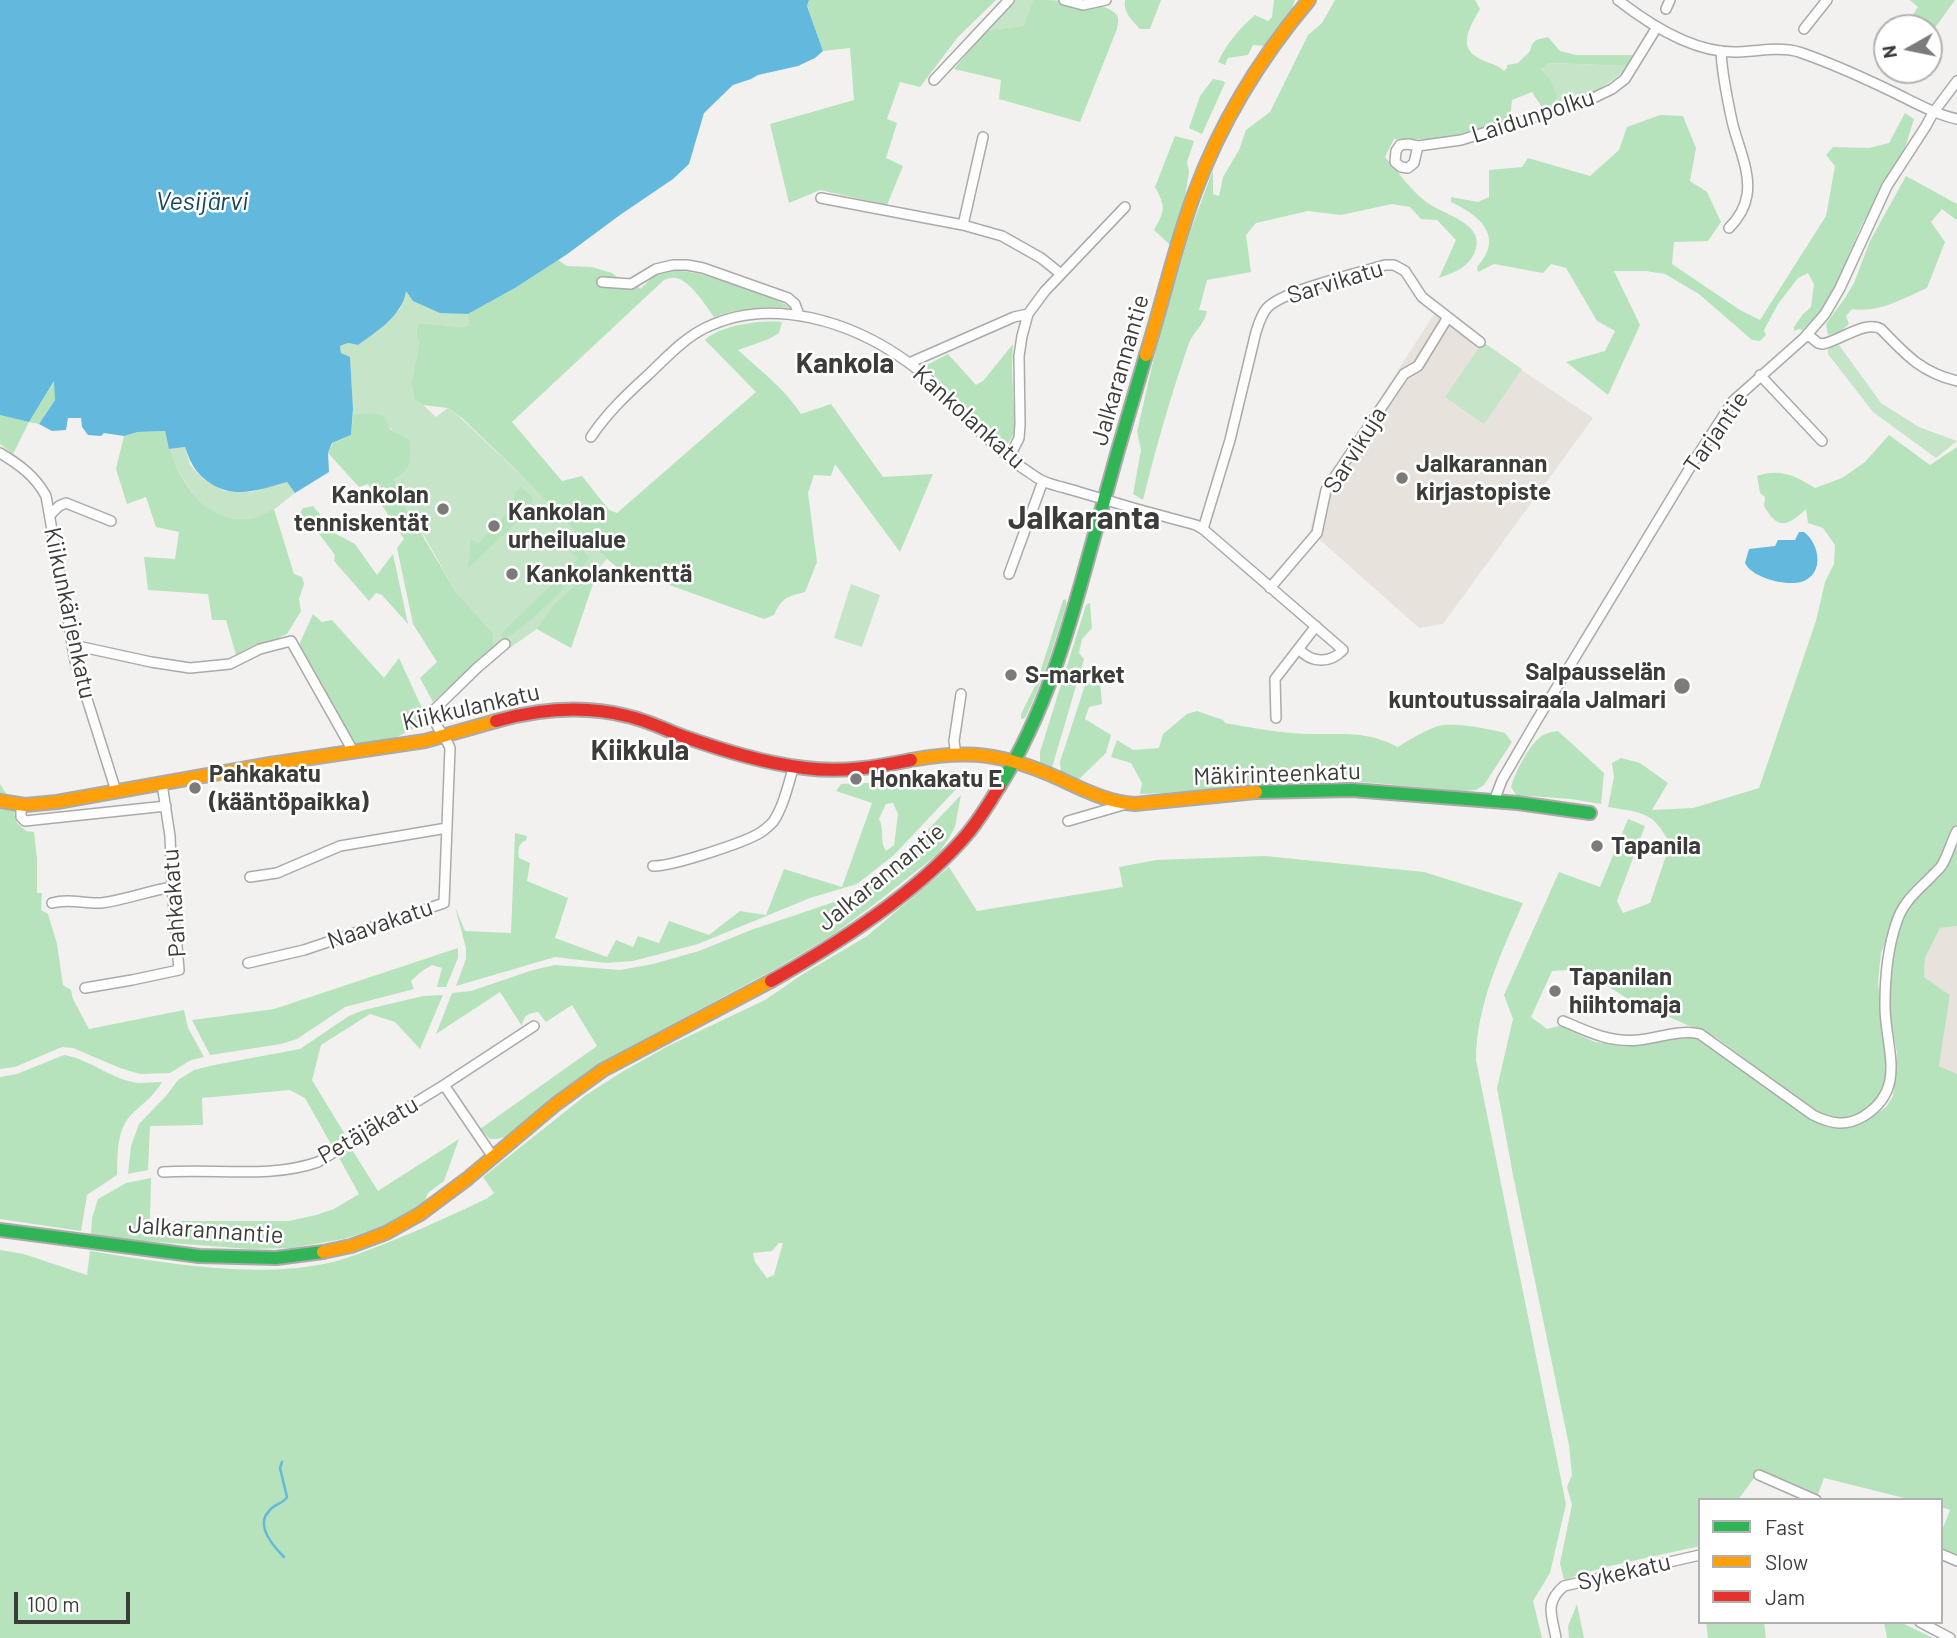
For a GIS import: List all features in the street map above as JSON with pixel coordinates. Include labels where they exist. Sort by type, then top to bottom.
[{"type":"main road","name":"Jalkarannantie","points":[[0,1230],[183,1254],[238,1258],[301,1256],[346,1247],[389,1232],[418,1216],[603,1070],[809,959],[873,917],[918,881],[962,840],[979,819],[1014,761],[1034,723],[1052,677],[1195,192],[1214,146],[1250,81],[1309,0]]},
{"type":"main road","name":"Kiikkulankatu","points":[[0,801],[25,805],[57,802],[353,751],[448,743],[519,714],[547,710],[574,709],[633,717],[744,755],[824,770],[956,755],[982,754],[1014,761]]},
{"type":"main road","name":"Mäkirinteenkatu","points":[[1014,761],[1105,799],[1127,804],[1311,789],[1494,801],[1590,813]]},
{"type":"street","points":[[934,80],[1010,0]]},
{"type":"street","points":[[1064,0],[1083,5],[1107,0]]},
{"type":"street","points":[[1618,0],[1657,27],[1695,44],[1731,52],[1796,51],[1866,79],[1933,113],[1957,119]]},
{"type":"street","points":[[1804,29],[1827,0]]},
{"type":"street","name":"Laidunpolku","points":[[1418,146],[1461,140],[1589,100],[1612,89],[1625,79],[1657,27]]},
{"type":"street","points":[[1721,51],[1731,120],[1747,177],[1748,192],[1744,208],[1729,228]]},
{"type":"street","name":"Tarjantie","points":[[1494,801],[1502,780],[1537,720],[1694,461],[1733,401],[1807,334],[1825,314],[1840,288],[1887,186],[1933,113],[1957,81]]},
{"type":"street","points":[[963,225],[983,137]]},
{"type":"street","points":[[821,198],[963,225],[1002,236],[1041,258],[1061,274]]},
{"type":"street","points":[[1010,458],[1019,438],[1019,356],[1028,314],[1045,291],[1125,207]]},
{"type":"street","points":[[602,282],[631,284],[656,269],[673,265],[703,268],[788,298],[796,304],[799,315]]},
{"type":"street","name":"Sarvikatu","points":[[1202,528],[1230,440],[1261,315],[1269,306],[1295,292],[1385,265],[1394,265],[1405,271],[1422,297],[1480,342]]},
{"type":"street","name":"Kankolankatu","points":[[591,437],[605,416],[630,391],[685,340],[706,327],[763,313],[799,315],[828,322],[875,341],[909,363],[936,386],[982,434],[1043,481],[1104,500]]},
{"type":"street","points":[[909,363],[1014,317],[1028,314]]},
{"type":"street","name":"Sarvikuja","points":[[1270,588],[1317,533],[1326,490],[1404,374],[1418,366],[1448,317]]},
{"type":"street","points":[[1807,334],[1818,343],[1824,344],[1875,326],[1920,367],[1957,381]]},
{"type":"street","points":[[1760,375],[1822,441]]},
{"type":"street","name":"Kiikunkärjenkatu","points":[[0,453],[22,466],[39,483],[46,496],[75,661],[116,791]]},
{"type":"street","points":[[1009,574],[1043,481]]},
{"type":"street","name":"Kiikunkärjenkatu","points":[[46,496],[111,521]]},
{"type":"street","points":[[1104,500],[1202,528],[1343,650],[1327,660],[1313,660],[1299,649]]},
{"type":"street","name":"Kiikunkärjenkatu","points":[[50,515],[66,503]]},
{"type":"street","points":[[1276,718],[1275,679],[1316,626]]},
{"type":"street","points":[[73,645],[190,668],[230,664],[260,649],[291,640],[353,751]]},
{"type":"street","name":"Naavakatu","points":[[248,963],[304,950],[444,903],[448,743],[438,729],[433,713],[505,644]]},
{"type":"street","points":[[956,755],[954,741],[961,694]]},
{"type":"street","points":[[653,866],[661,867],[686,859],[753,837],[765,830],[779,812],[794,766]]},
{"type":"street","name":"Pahkakatu","points":[[85,988],[179,970],[170,836],[162,784]]},
{"type":"street","points":[[1068,821],[1127,804]]},
{"type":"street","points":[[25,805],[21,810],[21,817],[25,821],[166,806]]},
{"type":"street","points":[[250,877],[276,873],[340,846],[447,828]]},
{"type":"street","points":[[1563,1021],[1594,1035],[1616,1040],[1637,1040],[1687,1032],[1700,1034],[1813,1115],[1829,1123],[1851,1122],[1863,1117],[1881,1103],[1888,1091],[1892,1067],[1885,992],[1896,922],[1905,902],[1941,866],[1957,831]]},
{"type":"street","points":[[52,903],[63,900],[99,903],[122,900],[172,887]]},
{"type":"street","name":"Petäjäkatu","points":[[163,1172],[276,1171],[303,1167],[318,1161],[444,1085],[534,1026]]},
{"type":"street","name":"Petäjäkatu","points":[[444,1085],[493,1157]]},
{"type":"street","points":[[1759,1475],[1811,1498]]},
{"type":"street","name":"Sykekatu","points":[[1556,1638],[1550,1608],[1552,1598],[1564,1586],[1698,1555]]},
{"type":"street","points":[[1539,1610],[1550,1608]]},
{"type":"street","points":[[1924,1624],[1950,1638]]},
{"type":"shaded area","points":[[1440,305],[1480,342],[1593,418],[1443,624],[1419,628],[1310,531],[1320,491]]},
{"type":"shaded area","points":[[1957,926],[1957,1074],[1939,1066],[1950,995],[1924,977],[1925,958],[1940,928]]},
{"type":"green space","points":[[809,0],[996,0],[958,37],[920,87],[900,82],[887,119],[897,123],[886,158],[903,166],[887,205],[820,190],[789,203],[770,124],[854,100],[850,48],[823,51],[807,6]]},
{"type":"green space","points":[[1015,0],[1033,0],[1023,26],[987,30]]},
{"type":"green space","points":[[1033,0],[1094,4],[1114,12],[1118,18],[1117,29],[1080,122],[999,99],[1001,80],[954,69],[987,30],[1023,26]]},
{"type":"green space","points":[[1125,0],[1161,0],[1150,29],[1140,29],[1131,19],[1125,9]]},
{"type":"green space","points":[[1274,0],[1295,0],[1290,15],[1265,46],[1253,45],[1248,55],[1228,58],[1225,65],[1218,62],[1234,37],[1255,15],[1268,21],[1272,17]]},
{"type":"green space","points":[[1335,0],[1475,0],[1480,9],[1468,32],[1469,50],[1478,58],[1504,71],[1507,65],[1518,63],[1536,40],[1548,37],[1560,51],[1576,55],[1634,55],[1629,66],[1548,63],[1541,69],[1550,80],[1557,96],[1553,104],[1543,109],[1532,92],[1512,100],[1510,120],[1441,139],[1394,139],[1385,157],[1404,180],[1425,201],[1462,221],[1475,235],[1477,243],[1474,254],[1468,263],[1454,272],[1439,278],[1456,240],[1437,220],[1421,219],[1410,207],[1392,204],[1341,215],[1308,211],[1256,223],[1246,235],[1251,272],[1207,280],[1199,310],[1207,311],[1206,316],[1189,343],[1143,500],[1133,494],[1141,450],[1137,432],[1160,331],[1191,229],[1213,170],[1213,194],[1219,196],[1223,177],[1239,150],[1246,130],[1270,112],[1308,35],[1322,23]]},
{"type":"green space","points":[[1910,0],[1955,0],[1943,17],[1943,14],[1913,14],[1918,7]]},
{"type":"green space","points":[[1548,63],[1629,66],[1594,91],[1553,104],[1557,96],[1541,68]]},
{"type":"green space","points":[[1213,79],[1225,83],[1202,134],[1189,128],[1200,96]]},
{"type":"green space","points":[[1905,113],[1914,119],[1904,151],[1861,226],[1837,284],[1820,313],[1802,330],[1794,331],[1803,314],[1811,307],[1814,284],[1808,273],[1798,278],[1778,304],[1764,330],[1766,335],[1760,341],[1752,340],[1699,294],[1665,274],[1614,271],[1640,325],[1608,395],[1566,362],[1605,351],[1615,331],[1597,321],[1566,268],[1551,264],[1543,273],[1494,264],[1478,272],[1477,267],[1489,246],[1489,237],[1479,221],[1451,202],[1451,197],[1478,202],[1489,197],[1489,170],[1522,167],[1528,158],[1590,176],[1619,150],[1627,127],[1660,115],[1683,116],[1696,148],[1690,181],[1707,192],[1721,222],[1708,241],[1674,242],[1672,264],[1740,310],[1760,320],[1826,216],[1835,166],[1826,155],[1833,147],[1869,148],[1889,143]]},
{"type":"green space","points":[[1175,136],[1194,141],[1187,162],[1189,172],[1184,202],[1170,245],[1154,230],[1163,209],[1155,187]]},
{"type":"green space","points":[[1906,176],[1957,204],[1957,219],[1942,209],[1931,222],[1945,242],[1927,288],[1881,307],[1852,309],[1846,316],[1849,324],[1840,332],[1828,335],[1826,324],[1854,283],[1870,241]]},
{"type":"green space","points":[[558,260],[567,266],[592,267],[612,273],[621,280],[633,279],[640,289],[662,272],[689,272],[747,288],[792,308],[752,308],[714,317],[687,283],[675,278],[664,280],[512,422],[562,481],[582,476],[609,510],[617,513],[756,392],[705,340],[721,331],[742,325],[782,322],[779,333],[738,350],[780,388],[801,414],[831,404],[883,477],[933,474],[900,552],[835,464],[831,476],[814,475],[808,493],[817,562],[805,592],[786,599],[774,615],[764,619],[620,570],[576,532],[462,418],[448,408],[423,405],[415,400],[412,384],[419,346],[416,331],[419,323],[462,327],[469,325],[468,314]]},
{"type":"green space","name":"Kankolan urheilualue","points":[[406,290],[460,314],[468,314],[470,325],[462,327],[419,323],[416,331],[419,346],[415,400],[436,417],[448,408],[458,416],[607,559],[598,569],[571,648],[537,629],[501,654],[494,646],[493,633],[456,592],[415,520],[401,505],[403,493],[394,480],[398,475],[398,434],[370,413],[353,414],[350,358],[341,353],[340,346],[348,343],[358,345],[372,334],[400,309]]},
{"type":"green space","points":[[1483,342],[1522,369],[1484,424],[1445,397]]},
{"type":"green space","points":[[1013,344],[1015,432],[1007,445],[989,431],[925,366],[948,354],[976,385],[983,381]]},
{"type":"green space","points":[[1839,345],[1881,403],[1919,427],[1957,441],[1936,458],[1873,412],[1828,354],[1828,349]]},
{"type":"green space","points":[[55,380],[55,400],[39,424],[29,422]]},
{"type":"green space","points":[[353,414],[384,416],[390,429],[409,440],[409,465],[394,480],[403,493],[402,505],[415,520],[456,592],[493,633],[494,646],[433,702],[420,678],[437,662],[413,624],[397,548],[404,539],[368,484],[359,487],[328,453],[333,443],[351,435]]},
{"type":"green space","points":[[0,415],[29,422],[13,454],[0,444]]},
{"type":"green space","points":[[165,431],[183,480],[205,506],[236,519],[257,517],[274,509],[294,574],[302,577],[304,584],[299,599],[301,611],[287,634],[254,645],[236,655],[226,620],[212,620],[208,594],[148,590],[144,557],[175,559],[179,532],[156,527],[146,497],[127,504],[116,469],[124,436],[138,432]]},
{"type":"green space","points":[[1889,435],[1930,465],[1957,447],[1957,823],[1938,863],[1903,899],[1881,953],[1878,982],[1888,1077],[1879,1099],[1849,1118],[1833,1117],[1815,1111],[1717,1038],[1628,999],[1581,969],[1552,971],[1531,1017],[1547,1029],[1559,1026],[1595,1042],[1626,1045],[1692,1036],[1713,1045],[1812,1119],[1827,1127],[1850,1128],[1864,1123],[1886,1107],[1893,1096],[1897,1053],[1890,1015],[1889,986],[1898,923],[1907,904],[1944,868],[1957,837],[1957,926],[1940,928],[1925,958],[1924,977],[1950,995],[1939,1066],[1957,1074],[1957,1557],[1943,1552],[1943,1528],[1950,1510],[1943,1508],[1943,1498],[1904,1498],[1824,1478],[1817,1497],[1757,1474],[1739,1498],[1698,1498],[1698,1546],[1605,1567],[1564,1580],[1560,1563],[1572,1505],[1567,1487],[1572,1475],[1569,1445],[1497,1088],[1513,1019],[1504,995],[1559,872],[1600,887],[1628,819],[1645,826],[1617,901],[1623,913],[1650,903],[1670,844],[1658,825],[1646,815],[1608,807],[1614,777],[1612,763],[1621,758],[1640,763],[1668,783],[1652,810],[1693,808],[1759,788],[1816,621],[1825,582],[1834,564],[1835,545],[1823,528],[1808,523],[1806,509],[1788,522],[1774,519],[1764,506],[1765,497],[1760,493],[1757,476],[1787,474],[1815,488],[1842,478],[1865,462]]},
{"type":"green space","points":[[185,447],[190,465],[202,478],[224,491],[251,492],[287,482],[295,493],[260,517],[237,519],[223,516],[199,500],[182,477],[169,449]]},
{"type":"green space","points":[[521,487],[533,498],[530,509],[468,568],[471,539],[478,544],[512,508],[516,491]]},
{"type":"green space","points":[[313,506],[336,534],[355,544],[377,575],[393,554],[408,624],[382,595],[376,593],[369,601],[334,561],[335,555],[308,519],[302,520],[299,515],[303,508]]},
{"type":"green space","points":[[562,533],[589,557],[550,601],[505,639],[501,634],[578,559],[560,539]]},
{"type":"green space","points":[[595,567],[598,569],[571,648],[537,629],[554,605]]},
{"type":"green space","points":[[851,584],[880,595],[862,647],[834,638]]},
{"type":"green space","points":[[1066,599],[1043,677],[1025,718],[1021,719],[1037,682],[1063,600]]},
{"type":"green space","points":[[1090,603],[1092,628],[1082,639],[1079,653],[1084,659],[1051,771],[1040,765],[1040,752],[1086,605]]},
{"type":"green space","points":[[313,614],[322,622],[332,620],[384,678],[399,658],[428,721],[393,739],[355,745],[299,645]]},
{"type":"green space","points":[[1100,681],[1102,704],[1089,707],[1085,719],[1111,735],[1106,753],[1078,780],[1061,772],[1060,762],[1086,682]]},
{"type":"green space","points":[[1197,711],[1225,723],[1291,733],[1358,735],[1398,747],[1428,730],[1445,725],[1472,726],[1505,733],[1512,742],[1484,785],[1476,790],[1328,779],[1140,794],[1142,783],[1131,763],[1111,757],[1117,740],[1133,750],[1159,748],[1163,734],[1187,714]]},
{"type":"green space","points":[[1558,731],[1604,773],[1601,804],[1516,795],[1511,787],[1521,762],[1533,745],[1544,735]]},
{"type":"green space","points":[[954,771],[960,772],[963,777],[960,785],[894,855],[857,884],[810,898],[698,944],[633,961],[606,963],[555,957],[456,986],[466,959],[466,948],[455,907],[465,931],[511,933],[515,833],[527,836],[520,845],[519,858],[530,863],[527,881],[568,898],[555,938],[607,957],[616,940],[633,947],[638,936],[659,943],[669,921],[709,935],[740,911],[766,915],[784,869],[842,887],[872,803],[836,791],[841,784],[889,782]],"holes":[[[893,803],[898,814],[894,845],[886,851],[879,819],[886,804]]]},
{"type":"green space","points":[[0,784],[14,806],[17,823],[26,831],[34,832],[37,893],[42,893],[41,910],[48,914],[57,944],[63,985],[71,990],[89,1029],[184,1010],[188,1028],[204,1057],[191,1060],[170,1073],[140,1074],[73,1048],[62,1047],[15,1067],[0,1069]]},
{"type":"green space","points":[[961,795],[955,827],[938,854],[831,936],[600,1063],[505,1137],[490,1139],[480,1129],[597,1046],[572,1005],[546,1022],[538,1012],[529,1014],[522,1026],[500,992],[436,1034],[452,993],[471,991],[555,965],[620,970],[653,964],[699,951],[751,930],[861,893],[896,863]]},
{"type":"green space","points":[[1265,856],[1424,872],[1523,903],[1498,960],[1485,1000],[1476,1060],[1566,1504],[1550,1573],[1533,1601],[1542,1638],[0,1638],[0,1250],[24,1254],[87,1275],[90,1251],[243,1270],[304,1267],[347,1258],[414,1232],[486,1199],[494,1193],[483,1177],[586,1095],[668,1046],[765,1000],[867,936],[949,867],[977,911],[1123,887],[1119,867],[1156,860]],"holes":[[[779,1243],[783,1243],[774,1275],[767,1278],[755,1262],[753,1253],[772,1251]]]},
{"type":"green space","points":[[458,948],[458,958],[446,987],[437,987],[442,968],[432,965],[411,981],[414,989],[345,1007],[297,1039],[281,1044],[210,1055],[192,1020],[274,1009]]},
{"type":"green space","points":[[443,995],[420,1049],[395,1022],[370,1014],[321,1045],[312,1080],[346,1136],[332,1146],[305,1098],[290,1090],[202,1098],[203,1125],[150,1126],[148,1170],[128,1174],[131,1146],[139,1124],[178,1080],[194,1070],[300,1049],[349,1016],[364,1010],[423,996]]},
{"type":"green space","points":[[64,1055],[129,1081],[162,1082],[152,1096],[126,1121],[119,1144],[117,1175],[87,1195],[81,1231],[0,1219],[0,1077],[17,1074]]},
{"type":"green space","points":[[459,1139],[444,1181],[428,1193],[424,1203],[383,1226],[344,1239],[291,1248],[250,1249],[91,1237],[92,1218],[98,1199],[126,1183],[151,1178],[150,1221],[289,1221],[334,1209],[359,1194],[338,1156],[351,1148],[378,1191]]},
{"type":"green space","points":[[1577,1604],[1584,1638],[1569,1638],[1568,1626]]},
{"type":"green space","points":[[1706,1624],[1764,1624],[1766,1638],[1708,1638]]},
{"type":"green space","points":[[1884,1624],[1904,1624],[1933,1638],[1887,1638]]},
{"type":"water","name":"Vesijärvi","points":[[0,0],[809,0],[807,6],[823,51],[798,66],[758,75],[733,85],[704,113],[689,164],[673,179],[515,288],[468,314],[440,313],[413,301],[406,291],[400,308],[380,329],[358,345],[348,343],[340,346],[341,353],[350,357],[353,409],[351,435],[332,443],[328,453],[329,472],[295,493],[287,482],[241,492],[222,489],[207,481],[195,469],[185,447],[169,449],[165,431],[138,432],[124,436],[104,433],[101,436],[88,435],[82,427],[81,418],[68,418],[66,430],[52,431],[39,424],[55,400],[54,381],[29,422],[0,415]]},
{"type":"water","points":[[1799,532],[1804,532],[1814,544],[1818,559],[1814,573],[1809,578],[1795,583],[1779,582],[1762,577],[1745,563],[1749,549],[1775,546],[1778,540],[1795,540]]},
{"type":"waterway","points":[[282,1462],[280,1468],[287,1497],[271,1509],[264,1523],[267,1535],[284,1557]]},
{"type":"traffic: fast","points":[[999,787],[1030,729],[1054,669],[1146,355]]},
{"type":"traffic: fast","points":[[1256,792],[1352,790],[1518,803],[1590,813]]},
{"type":"traffic: fast","points":[[0,1230],[199,1256],[276,1258],[323,1252]]},
{"type":"traffic: slow","points":[[1146,355],[1175,253],[1205,166],[1259,67],[1309,0]]},
{"type":"traffic: slow","points":[[0,801],[25,805],[57,802],[270,764],[425,741],[496,721]]},
{"type":"traffic: slow","points":[[911,760],[951,755],[1003,759],[1039,770],[1105,798],[1135,804],[1256,792]]},
{"type":"traffic: slow","points":[[323,1252],[351,1246],[386,1233],[420,1214],[467,1179],[556,1104],[603,1070],[771,981]]},
{"type":"traffic: jam","points":[[496,721],[545,711],[594,710],[648,722],[727,751],[789,766],[846,770],[911,760]]},
{"type":"traffic: jam","points":[[771,981],[877,915],[927,875],[969,832],[999,787]]},
{"type":"place","name":"Jalkarannan kirjastopiste","points":[[1402,478]]},
{"type":"place","name":"Kankolan tenniskentät","points":[[443,509]]},
{"type":"place","name":"Kankolan urheilualue","points":[[494,526]]},
{"type":"place","name":"Kankolankenttä","points":[[512,574]]},
{"type":"place","name":"S-market","points":[[1011,675]]},
{"type":"place","name":"Salpausselän kuntoutussairaala Jalmari","points":[[1682,686]]},
{"type":"place","name":"Honkakatu E","points":[[856,779]]},
{"type":"place","name":"Pahkakatu (kääntöpaikka)","points":[[195,788]]},
{"type":"place","name":"Tapanila","points":[[1597,846]]},
{"type":"place","name":"Tapanilan hiihtomaja","points":[[1555,991]]},
{"type":"district","name":"Kankola","points":[[845,364]]},
{"type":"district","name":"Jalkaranta","points":[[1084,518]]},
{"type":"district","name":"Kiikkula","points":[[640,751]]}]
